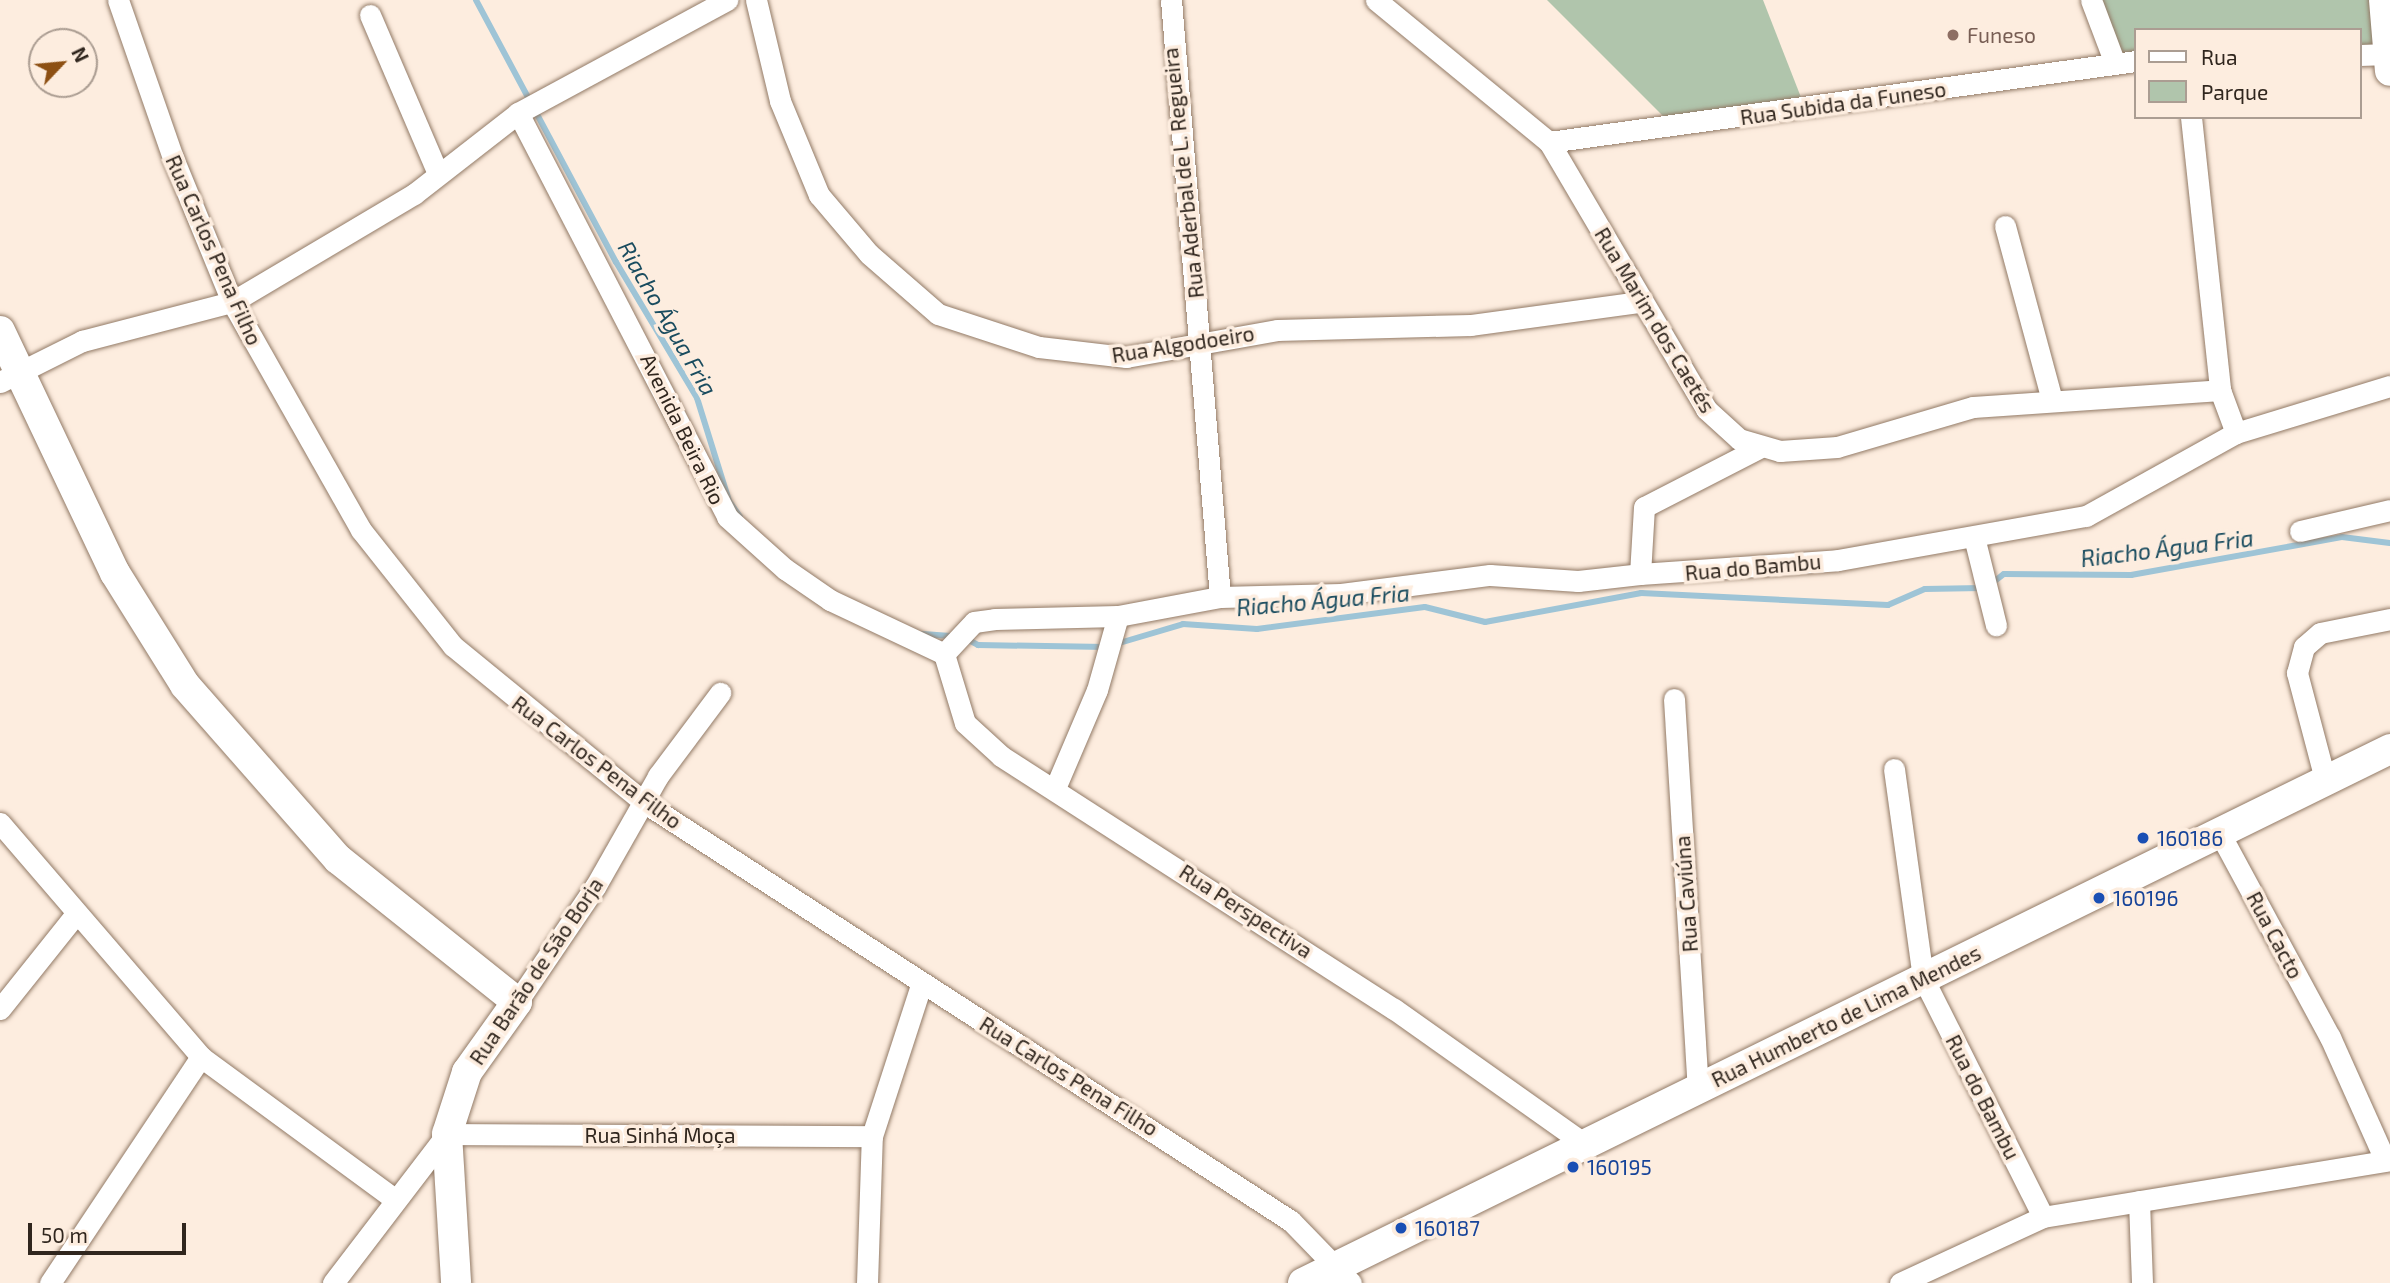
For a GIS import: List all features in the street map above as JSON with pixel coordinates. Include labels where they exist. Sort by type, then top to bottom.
[{"type":"street","name":"Rua Carlos Pena Filho","points":[[118,0],[173,158],[233,302],[360,530],[453,646],[645,803],[921,985],[1063,1068],[1291,1222],[1345,1276]]},
{"type":"street","points":[[8,377],[82,341],[233,302],[383,215],[519,112],[727,0]]},
{"type":"street","name":"Rua Algodoeiro","points":[[756,0],[780,101],[813,183],[836,218],[909,293],[939,314],[1078,356],[1126,357],[1202,341],[1277,330],[1471,325],[1640,302]]},
{"type":"street","name":"Rua Aderbal de L. Regueira","points":[[1171,0],[1181,176],[1202,341],[1220,597]]},
{"type":"street","name":"Rua Marim dos Caetés","points":[[1376,0],[1549,142],[1640,302],[1706,410],[1759,448]]},
{"type":"street","points":[[2091,0],[2114,61]]},
{"type":"street","points":[[2384,0],[2384,63]]},
{"type":"street","points":[[370,15],[438,174]]},
{"type":"street","name":"Rua Subida da Funeso","points":[[1549,142],[1815,110],[2114,61],[2134,61]]},
{"type":"street","name":"Avenida Beira Rio","points":[[519,112],[727,517],[785,569],[831,600],[947,647]]},
{"type":"street","points":[[2191,119],[2220,390],[2236,433]]},
{"type":"street","points":[[2005,226],[2053,400]]},
{"type":"street","points":[[0,331],[8,377],[115,573],[185,685],[338,859],[517,1002]]},
{"type":"street","name":"Rua do Bambu","points":[[1220,597],[1341,594],[1490,575],[1578,581],[1640,573],[1753,570],[1975,541],[2086,516],[2236,433],[2390,386]]},
{"type":"street","points":[[1640,573],[1644,507],[1759,448],[1837,447],[1973,407],[2220,390]]},
{"type":"street","points":[[2300,531],[2390,510]]},
{"type":"street","points":[[1975,541],[1996,625]]},
{"type":"street","points":[[947,647],[974,622],[1117,621],[1220,597]]},
{"type":"street","points":[[2325,779],[2297,673],[2304,647],[2320,633],[2390,619]]},
{"type":"street","points":[[1056,786],[1108,656],[1117,621]]},
{"type":"street","name":"Rua Perspectiva","points":[[947,647],[965,723],[1001,756],[1056,786],[1394,1009],[1586,1145]]},
{"type":"street","name":"Rua Barão de São Borja","points":[[333,1283],[394,1199],[447,1134],[467,1072],[517,1002],[645,803],[720,693]]},
{"type":"street","name":"Rua Caviúna","points":[[1674,699],[1698,1088]]},
{"type":"street","name":"Rua Humberto de Lima Mendes","points":[[1303,1283],[1345,1276],[1586,1145],[1698,1088],[2390,749]]},
{"type":"street","name":"Rua do Bambu","points":[[1895,769],[1923,978],[2043,1217]]},
{"type":"street","points":[[0,823],[75,915],[201,1057],[394,1199]]},
{"type":"street","name":"Rua Cacto","points":[[2219,832],[2330,1037],[2387,1160]]},
{"type":"street","points":[[0,1009],[24,972],[75,915]]},
{"type":"street","points":[[0,974],[24,972]]},
{"type":"street","points":[[867,1283],[872,1136],[921,985]]},
{"type":"street","points":[[50,1283],[201,1057]]},
{"type":"street","points":[[447,1134],[456,1283]]},
{"type":"street","name":"Rua Sinhá Moça","points":[[447,1134],[872,1136]]},
{"type":"street","points":[[1900,1283],[2043,1217],[2273,1176],[2387,1160]]},
{"type":"street","points":[[2139,1201],[2142,1283]]},
{"type":"green space","points":[[1547,0],[1763,0],[1804,105],[1671,124]]},
{"type":"green space","points":[[2096,0],[2377,0],[2382,47],[2362,48],[2362,28],[2134,28],[2134,62],[2124,63]]},
{"type":"waterway","name":"Riacho Água Fria","points":[[476,0],[616,262],[697,398],[729,501],[740,517]]},
{"type":"waterway","name":"Riacho Água Fria","points":[[1991,584],[2004,574],[2131,575],[2342,537],[2390,543]]},
{"type":"waterway","name":"Riacho Água Fria","points":[[1116,644],[1183,624],[1257,629],[1425,607],[1485,622],[1641,593],[1888,605],[1925,589],[1981,588]]},
{"type":"waterway","name":"Riacho Água Fria","points":[[923,634],[954,636]]},
{"type":"waterway","name":"Riacho Água Fria","points":[[965,638],[978,645],[1106,647]]},
{"type":"place","name":"Funeso","points":[[1953,35]]},
{"type":"place","name":"160186","points":[[2143,838]]},
{"type":"place","name":"160196","points":[[2099,898]]},
{"type":"place","name":"160195","points":[[1573,1167]]},
{"type":"place","name":"160187","points":[[1401,1228]]}]
